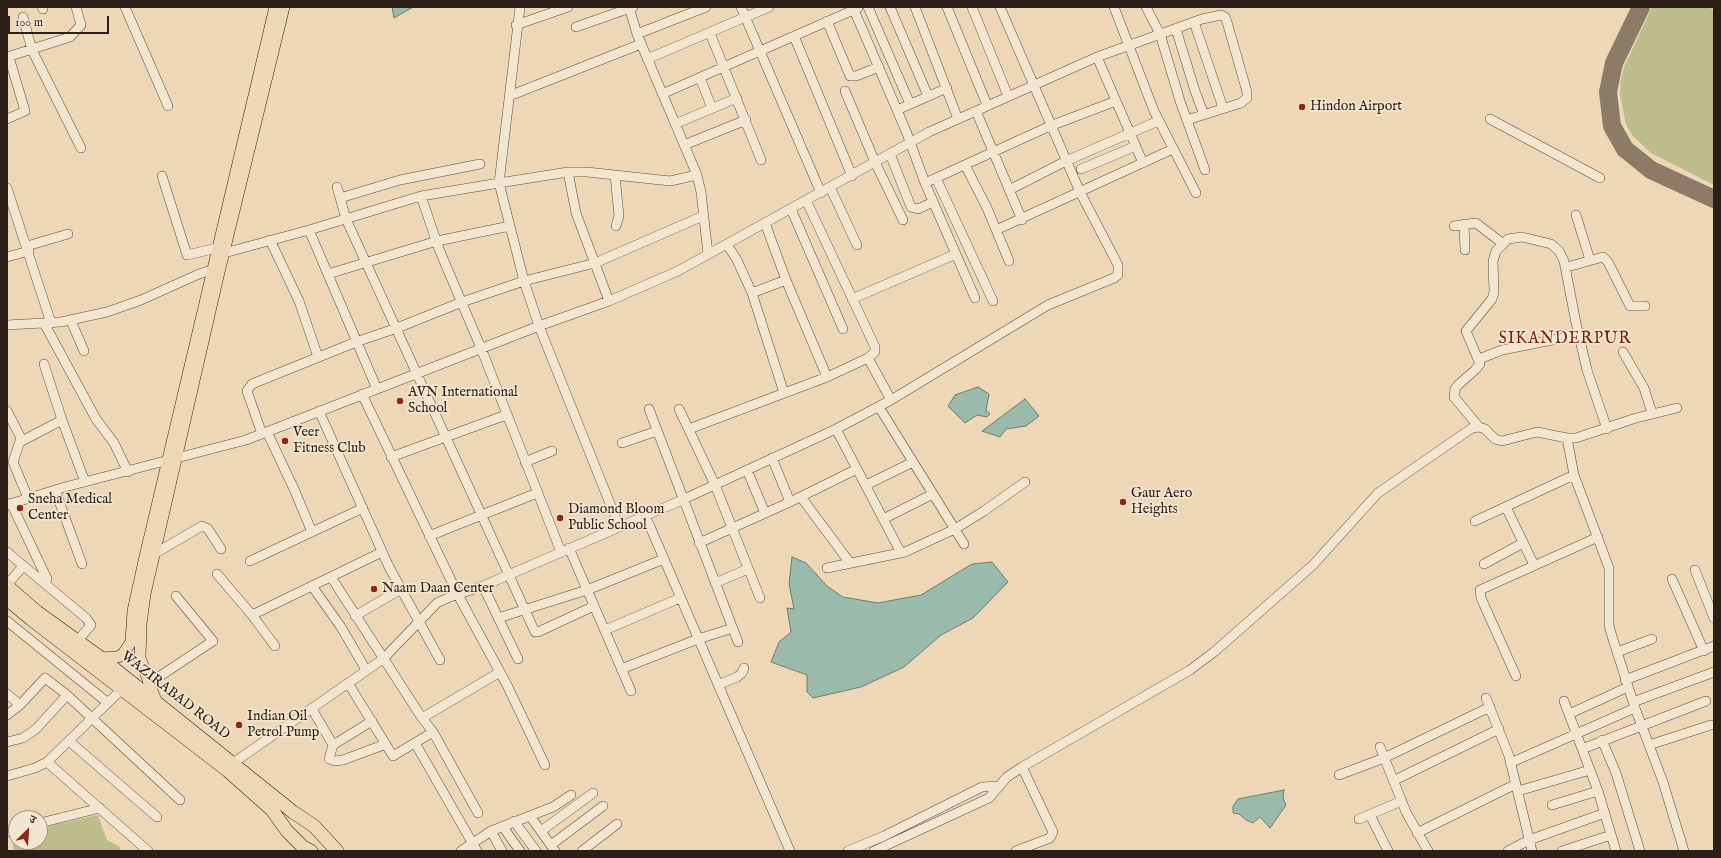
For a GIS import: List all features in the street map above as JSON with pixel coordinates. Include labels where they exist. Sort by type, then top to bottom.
[{"type":"highway","name":"WAZIRABAD ROAD","points":[[7,585],[37,612],[78,640],[314,826],[337,851]]},
{"type":"highway","name":"WAZIRABAD ROAD","points":[[7,599],[227,770],[272,810],[287,832],[304,850]]},
{"type":"highway","points":[[281,822],[302,833],[305,830],[305,824],[300,816]]},
{"type":"main road","points":[[274,30],[275,7]]},
{"type":"main road","points":[[101,658],[118,657],[123,654],[129,646],[135,604],[171,461],[215,271],[274,30],[284,7]]},
{"type":"main road","points":[[156,701],[148,684],[140,658],[140,643],[143,605],[171,461]]},
{"type":"street","points":[[7,119],[25,111],[8,57],[65,40],[79,30],[81,21],[76,7]]},
{"type":"street","points":[[125,7],[168,106]]},
{"type":"street","points":[[520,7],[516,25],[499,183],[524,281],[539,326],[619,526]]},
{"type":"street","points":[[516,25],[568,7]]},
{"type":"street","points":[[576,28],[630,7],[636,34],[697,175],[701,192],[708,254]]},
{"type":"street","points":[[636,34],[706,7]]},
{"type":"street","points":[[741,7],[821,193]]},
{"type":"street","points":[[647,59],[769,7]]},
{"type":"street","points":[[868,7],[910,104]]},
{"type":"street","points":[[890,7],[928,96]]},
{"type":"street","points":[[915,7],[958,119]]},
{"type":"street","points":[[947,7],[988,105]]},
{"type":"street","points":[[972,7],[1008,96]]},
{"type":"street","points":[[233,762],[383,659],[438,603],[450,596],[458,595],[483,586],[507,574],[682,500],[836,428],[891,400],[1048,305],[1118,275],[1118,265],[1080,192],[1050,126],[1000,7]]},
{"type":"street","points":[[1114,7],[1158,120],[1196,193]]},
{"type":"street","points":[[1146,7],[1160,34],[1187,120],[1205,170]]},
{"type":"street","points":[[662,94],[857,8],[925,183],[975,298]]},
{"type":"street","points":[[47,579],[9,504],[55,490],[171,461],[246,440],[481,348],[609,301],[678,271],[852,176],[909,143],[958,119],[1097,57],[1217,14],[1225,17],[1227,22],[1247,95],[1244,101],[1187,120]]},
{"type":"street","points":[[24,17],[32,50],[81,148]]},
{"type":"street","points":[[827,21],[850,76],[856,76],[879,67]]},
{"type":"street","points":[[1194,22],[1223,108]]},
{"type":"street","points":[[1176,29],[1204,115]]},
{"type":"street","points":[[710,32],[761,160]]},
{"type":"street","points":[[794,36],[852,176]]},
{"type":"street","points":[[509,96],[641,44]]},
{"type":"street","points":[[1097,57],[1143,163]]},
{"type":"street","points":[[700,78],[712,108]]},
{"type":"street","points":[[897,110],[947,88]]},
{"type":"street","points":[[845,91],[876,162],[904,220]]},
{"type":"street","points":[[675,124],[737,98]]},
{"type":"street","points":[[925,183],[1050,126],[1116,100]]},
{"type":"street","points":[[976,111],[1022,220]]},
{"type":"street","points":[[1490,119],[1600,178]]},
{"type":"street","points":[[684,145],[746,120]]},
{"type":"street","points":[[1009,190],[1066,161],[1158,120]]},
{"type":"street","points":[[1081,169],[1136,146]]},
{"type":"street","points":[[996,230],[1022,220],[1173,149]]},
{"type":"street","points":[[890,154],[911,207],[918,209],[933,202]]},
{"type":"street","points":[[340,198],[400,180],[480,164]]},
{"type":"street","points":[[965,165],[1009,261]]},
{"type":"street","points":[[162,176],[186,254],[189,256],[220,254],[309,230],[421,196],[499,183],[568,172],[670,181],[697,175]]},
{"type":"street","points":[[568,172],[574,205],[609,301]]},
{"type":"street","points":[[615,175],[619,216],[616,226]]},
{"type":"street","points":[[936,178],[993,301]]},
{"type":"street","points":[[337,187],[346,219],[397,328],[416,374],[507,574],[535,632],[538,632],[594,606]]},
{"type":"street","points":[[830,187],[857,245]]},
{"type":"street","points":[[7,188],[11,214],[28,249],[48,323],[96,419],[114,443],[128,472]]},
{"type":"street","points":[[421,196],[437,241],[481,348],[537,492],[565,550],[587,590],[631,691]]},
{"type":"street","points":[[689,429],[827,377],[868,358],[875,352],[875,347],[806,200]]},
{"type":"street","points":[[791,209],[843,329]]},
{"type":"street","points":[[312,532],[294,489],[265,433],[248,395],[248,387],[318,357],[462,302],[524,281],[595,262],[703,216]]},
{"type":"street","points":[[1576,216],[1590,260]]},
{"type":"street","points":[[765,223],[786,280],[827,377]]},
{"type":"street","points":[[1454,226],[1476,223],[1482,226],[1502,243]]},
{"type":"street","points":[[1464,224],[1465,250]]},
{"type":"street","points":[[328,274],[366,261],[437,241],[510,226]]},
{"type":"street","points":[[309,230],[377,388]]},
{"type":"street","points":[[7,257],[68,234]]},
{"type":"street","points":[[1607,429],[1590,381],[1578,335],[1567,267],[1559,251],[1546,242],[1530,238],[1514,237],[1502,243],[1494,256],[1494,292],[1492,299],[1466,332],[1479,359],[1478,367],[1458,385],[1454,393],[1457,401],[1479,427],[1499,441],[1537,432],[1567,438],[1576,438],[1607,429],[1652,413],[1677,408]]},
{"type":"street","points":[[270,240],[299,301],[318,357]]},
{"type":"street","points":[[727,244],[736,258],[752,293],[784,392]]},
{"type":"street","points":[[852,299],[956,254]]},
{"type":"street","points":[[1567,267],[1599,258],[1606,259],[1630,306],[1645,306]]},
{"type":"street","points":[[819,273],[835,264]]},
{"type":"street","points":[[7,325],[71,321],[127,305],[198,274],[215,271]]},
{"type":"street","points":[[752,293],[786,280]]},
{"type":"street","points":[[71,321],[84,351]]},
{"type":"street","points":[[1479,359],[1502,350],[1578,335]]},
{"type":"street","points":[[1623,352],[1644,388],[1652,413]]},
{"type":"street","points":[[868,358],[891,400]]},
{"type":"street","points":[[44,364],[62,420],[85,482]]},
{"type":"street","points":[[362,394],[458,595],[500,672],[545,765]]},
{"type":"street","points":[[879,406],[964,544]]},
{"type":"street","points":[[679,408],[715,485],[760,598]]},
{"type":"street","points":[[649,409],[682,500],[738,642]]},
{"type":"street","points":[[319,411],[382,552],[440,660]]},
{"type":"street","points":[[7,412],[21,438],[13,462],[28,498]]},
{"type":"street","points":[[391,457],[506,415]]},
{"type":"street","points":[[20,442],[62,420]]},
{"type":"street","points":[[874,851],[989,798],[1007,777],[1022,767],[1190,670],[1214,652],[1313,565],[1378,493],[1469,430],[1479,427]]},
{"type":"street","points":[[836,428],[901,553]]},
{"type":"street","points":[[622,443],[657,431]]},
{"type":"street","points":[[1567,438],[1574,475],[1609,568],[1610,625],[1617,652],[1641,725],[1663,782],[1684,851]]},
{"type":"street","points":[[525,462],[552,451]]},
{"type":"street","points":[[772,458],[790,502]]},
{"type":"street","points":[[866,485],[913,462]]},
{"type":"street","points":[[699,543],[733,529],[857,469]]},
{"type":"street","points":[[747,470],[765,513]]},
{"type":"street","points":[[1475,521],[1574,475]]},
{"type":"street","points":[[827,568],[901,553],[955,529],[984,511],[1025,482]]},
{"type":"street","points":[[55,490],[82,564]]},
{"type":"street","points":[[429,536],[537,492]]},
{"type":"street","points":[[883,519],[933,494]]},
{"type":"street","points":[[801,497],[850,563]]},
{"type":"street","points":[[1506,507],[1534,565]]},
{"type":"street","points":[[250,561],[363,508]]},
{"type":"street","points":[[645,515],[790,851]]},
{"type":"street","points":[[154,554],[202,526],[208,529],[221,549]]},
{"type":"street","points":[[1516,676],[1480,594],[1480,590],[1598,537]]},
{"type":"street","points":[[1484,564],[1523,543]]},
{"type":"street","points":[[7,552],[86,618],[91,625],[78,640]]},
{"type":"street","points":[[252,616],[382,552]]},
{"type":"street","points":[[498,618],[587,590],[664,559]]},
{"type":"street","points":[[7,585],[23,566]]},
{"type":"street","points":[[715,583],[748,569]]},
{"type":"street","points":[[1695,570],[1714,618]]},
{"type":"street","points":[[217,574],[275,646]]},
{"type":"street","points":[[331,577],[383,659],[433,732],[478,814]]},
{"type":"street","points":[[1672,579],[1704,651]]},
{"type":"street","points":[[312,586],[341,627],[366,670]]},
{"type":"street","points":[[483,586],[518,660]]},
{"type":"street","points":[[355,616],[401,589]]},
{"type":"street","points":[[148,684],[213,641],[176,596]]},
{"type":"street","points":[[605,630],[680,598]]},
{"type":"street","points":[[7,621],[108,703]]},
{"type":"street","points":[[621,669],[698,639],[733,628]]},
{"type":"street","points":[[1617,652],[1652,639]]},
{"type":"street","points":[[1569,714],[1627,684],[1714,646]]},
{"type":"street","points":[[718,685],[737,677],[744,668]]},
{"type":"street","points":[[422,718],[500,672]]},
{"type":"street","points":[[1510,763],[1576,734],[1634,705],[1714,672]]},
{"type":"street","points":[[7,715],[20,705],[45,678],[92,718],[180,800]]},
{"type":"street","points":[[348,683],[393,756],[433,732]]},
{"type":"street","points":[[7,776],[35,768],[47,762],[122,689]]},
{"type":"street","points":[[7,694],[20,705]]},
{"type":"street","points":[[7,742],[23,738],[36,729],[66,695]]},
{"type":"street","points":[[1486,698],[1499,729],[1510,763],[1532,851]]},
{"type":"street","points":[[1564,701],[1598,791],[1616,851]]},
{"type":"street","points":[[1582,749],[1706,701]]},
{"type":"street","points":[[1339,775],[1384,758],[1490,707]]},
{"type":"street","points":[[312,709],[333,745]]},
{"type":"street","points":[[372,721],[333,745],[329,759],[335,761],[386,744]]},
{"type":"street","points":[[1649,745],[1711,725]]},
{"type":"street","points":[[1393,781],[1499,729]]},
{"type":"street","points":[[1602,740],[1616,773],[1640,851]]},
{"type":"street","points":[[69,741],[156,817]]},
{"type":"street","points":[[415,743],[475,847]]},
{"type":"street","points":[[1380,747],[1402,801],[1417,833],[1428,851]]},
{"type":"street","points":[[47,762],[148,851]]},
{"type":"street","points":[[1016,851],[1050,838],[1053,832],[1022,767]]},
{"type":"street","points":[[1417,833],[1517,788],[1590,770]]},
{"type":"street","points":[[848,851],[884,836],[982,787],[1000,786]]},
{"type":"street","points":[[1552,805],[1598,791]]},
{"type":"street","points":[[541,831],[593,793]]},
{"type":"street","points":[[461,851],[475,847],[491,831],[553,807],[571,795]]},
{"type":"street","points":[[1359,819],[1402,801]]},
{"type":"street","points":[[530,816],[553,848],[603,806]]},
{"type":"street","points":[[48,821],[100,808]]},
{"type":"street","points":[[1508,851],[1530,840],[1605,813]]},
{"type":"street","points":[[1370,815],[1388,851]]},
{"type":"street","points":[[514,821],[536,851]]},
{"type":"street","points":[[582,851],[617,824]]},
{"type":"street","points":[[503,827],[520,851]]},
{"type":"street","points":[[491,831],[502,851]]},
{"type":"street","points":[[1562,851],[1611,835]]},
{"type":"green space","points":[[1652,7],[1708,7],[1714,10],[1714,185],[1651,153],[1633,136],[1626,125],[1620,94],[1621,79],[1625,65]]},
{"type":"green space","points":[[98,815],[107,840],[119,846],[121,851],[14,851],[48,850],[48,826]]},
{"type":"shaded area","points":[[392,7],[413,7],[394,18]]},
{"type":"shaded area","points":[[978,387],[989,394],[986,410],[990,414],[987,417],[977,415],[965,423],[948,406],[955,395]]},
{"type":"shaded area","points":[[1025,399],[1039,416],[1026,426],[1006,429],[1000,437],[982,431]]},
{"type":"shaded area","points":[[792,557],[806,563],[827,586],[843,597],[878,603],[921,595],[972,564],[992,562],[1008,582],[973,618],[941,635],[904,667],[861,687],[813,698],[807,692],[807,675],[771,662],[779,642],[791,632],[787,608],[794,609],[789,584]]},
{"type":"shaded area","points":[[1284,790],[1283,798],[1286,805],[1270,828],[1260,817],[1253,823],[1246,820],[1239,814],[1233,813],[1233,806],[1238,799]]},
{"type":"taxiway","points":[[1641,7],[1614,63],[1608,92],[1612,126],[1625,149],[1651,170],[1714,199]]},
{"type":"place","name":"Hindon Airport","points":[[1302,107]]},
{"type":"place","name":"AVN International School","points":[[400,401]]},
{"type":"place","name":"Veer Fitness Club","points":[[285,441]]},
{"type":"place","name":"Gaur Aero Heights","points":[[1123,502]]},
{"type":"place","name":"Sneha Medical Center","points":[[20,508]]},
{"type":"place","name":"Diamond Bloom Public School","points":[[560,518]]},
{"type":"place","name":"Naam Daan Center","points":[[374,589]]},
{"type":"place","name":"Indian Oil Petrol Pump","points":[[239,725]]},
{"type":"district","name":"SIKANDERPUR","points":[[1565,340]]}]
